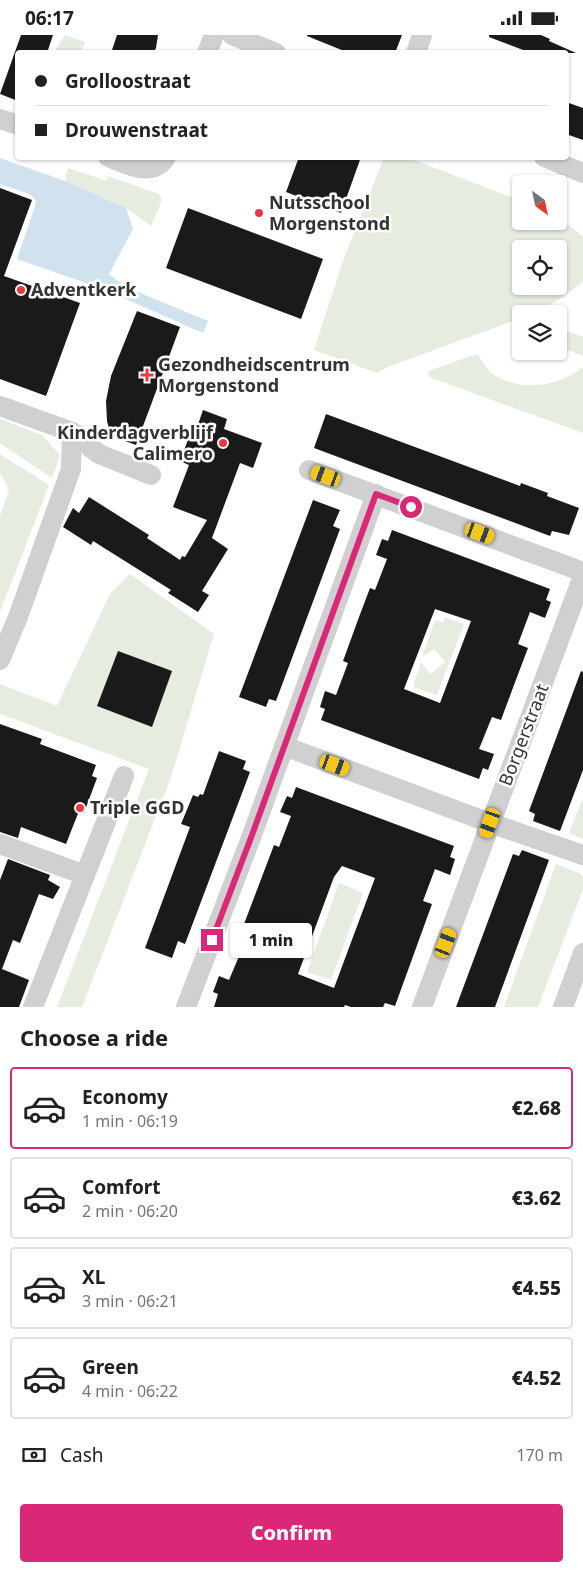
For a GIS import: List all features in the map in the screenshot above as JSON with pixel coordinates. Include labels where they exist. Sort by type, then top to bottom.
[{"type":"street","points":[[208,50],[214,35]]},
{"type":"street","points":[[232,35],[269,50]]},
{"type":"street","points":[[417,50],[422,35]]},
{"type":"street","points":[[0,119],[15,124]]},
{"type":"street","points":[[116,160],[148,169],[157,167],[163,160]]},
{"type":"street","points":[[551,160],[583,173]]},
{"type":"street","points":[[0,406],[72,432],[84,439],[99,454],[150,475]]},
{"type":"street","points":[[0,660],[18,617],[71,469],[72,432]]},
{"type":"street","points":[[309,470],[583,571]]},
{"type":"street","points":[[186,1007],[252,835],[376,494]]},
{"type":"street","name":"Borgerstraat","points":[[422,1007],[583,576]]},
{"type":"street","points":[[284,746],[490,823],[583,855]]},
{"type":"street","points":[[33,1007],[124,775]]},
{"type":"street","points":[[0,844],[85,875]]},
{"type":"street","points":[[563,1007],[583,953]]},
{"type":"shaded area","points":[[65,35],[85,42],[82,50],[55,50]]},
{"type":"shaded area","points":[[383,160],[414,160],[512,198],[512,230],[568,230],[568,224],[583,237],[583,282],[567,293],[567,240],[512,240],[512,295],[565,295],[562,297],[549,305],[512,305],[512,321],[388,367],[377,373],[314,350],[343,261]]},
{"type":"shaded area","points":[[68,168],[107,181],[108,176],[159,194],[162,200],[151,226],[126,208],[65,181]]},
{"type":"shaded area","points":[[567,331],[583,337],[583,356],[567,350]]},
{"type":"shaded area","points":[[477,354],[491,373],[517,384],[540,385],[552,383],[573,374],[583,367],[583,433],[429,377],[428,371]]},
{"type":"shaded area","points":[[0,419],[42,435],[60,455],[52,478],[0,443]]},
{"type":"shaded area","points":[[0,454],[49,485],[0,612],[0,516],[9,490],[0,473]]},
{"type":"shaded area","points":[[130,574],[214,634],[171,777],[82,1007],[57,1007],[149,769],[0,714],[0,684],[57,706],[110,594]]},
{"type":"shaded area","points":[[445,617],[464,624],[437,695],[413,687],[421,662],[430,674],[445,662],[434,649],[422,657],[435,620],[443,622]]},
{"type":"shaded area","points":[[583,798],[583,839],[569,833]]},
{"type":"shaded area","points":[[556,864],[581,874],[583,877],[583,889],[538,1007],[504,1007]]},
{"type":"shaded area","points":[[339,883],[363,893],[331,980],[307,972]]},
{"type":"water","points":[[0,158],[65,181],[126,208],[133,229],[109,274],[126,287],[208,321],[203,333],[103,289],[17,259],[36,203],[35,199],[29,194],[0,184]]},
{"type":"building","points":[[21,35],[53,35],[48,50],[16,50]]},
{"type":"building","points":[[117,35],[158,35],[155,50],[112,50]]},
{"type":"building","points":[[402,35],[396,50],[342,50],[307,36]]},
{"type":"building","points":[[489,35],[541,35],[550,39],[549,41],[576,53],[569,53],[569,50],[523,50],[489,37]]},
{"type":"building","points":[[15,52],[15,100],[0,94]]},
{"type":"building","points":[[569,103],[583,108],[583,140],[569,135]]},
{"type":"building","points":[[298,160],[360,160],[341,213],[286,192]]},
{"type":"building","name":"Adventkerk","points":[[0,188],[32,200],[4,276],[80,303],[46,396],[0,379]]},
{"type":"building","points":[[188,208],[323,259],[301,319],[166,268]]},
{"type":"building","points":[[137,311],[180,327],[136,445],[111,436],[107,421],[106,401],[111,376]]},
{"type":"building","points":[[203,410],[227,419],[224,429],[262,443],[253,468],[240,463],[212,538],[228,549],[202,591],[209,595],[198,612],[168,593],[171,590],[93,541],[91,545],[63,527],[73,508],[79,513],[89,497],[149,535],[147,538],[180,560],[182,556],[185,557],[207,520],[173,507],[189,465],[180,461],[189,437],[193,439]]},
{"type":"building","points":[[326,414],[520,486],[521,483],[548,493],[547,496],[579,508],[569,535],[552,531],[550,536],[314,448]]},
{"type":"building","points":[[313,500],[340,510],[333,526],[340,529],[276,701],[269,699],[266,707],[239,697]]},
{"type":"building","points":[[392,530],[550,589],[546,600],[551,602],[545,618],[530,612],[518,644],[528,648],[501,720],[492,717],[479,749],[494,754],[488,770],[483,768],[479,779],[321,720],[325,709],[320,707],[325,691],[336,695],[348,663],[343,661],[359,617],[370,588],[375,590],[387,559],[376,555],[382,539],[388,541]],"holes":[[[435,609],[471,621],[440,703],[404,689]]]},
{"type":"building","points":[[118,651],[172,671],[152,727],[97,706]]},
{"type":"building","points":[[581,671],[583,672],[583,770],[560,831],[533,821],[535,814],[529,811]]},
{"type":"building","points":[[0,724],[42,739],[40,744],[96,765],[92,776],[97,778],[84,813],[79,811],[66,844],[21,827],[18,838],[0,832]]},
{"type":"building","points":[[219,751],[246,761],[243,769],[250,772],[185,944],[178,941],[172,958],[145,948],[190,827],[181,824],[193,795],[198,797],[200,794],[203,795]]},
{"type":"building","points":[[296,787],[454,846],[450,857],[455,859],[450,875],[435,869],[423,901],[432,904],[395,1006],[385,1003],[383,1007],[351,1007],[345,1005],[344,1007],[214,1007],[218,994],[213,992],[219,976],[229,980],[242,949],[236,947],[241,932],[274,845],[279,847],[291,816],[280,812],[287,796],[292,798]],"holes":[[[342,866],[375,878],[334,988],[298,974],[334,877]]]},
{"type":"building","points":[[522,850],[549,860],[495,1007],[456,1007],[513,854],[519,856]]},
{"type":"building","points":[[8,859],[50,875],[48,880],[60,887],[53,899],[39,894],[20,943],[13,940],[2,969],[29,980],[19,1007],[0,1007],[0,880]]},
{"type":"place","name":"Nutsschool Morgenstond","points":[[259,213]]},
{"type":"place","name":"Adventkerk","points":[[21,290]]},
{"type":"place","name":"Gezondheidscentrum Morgenstond","points":[[147,375]]},
{"type":"place","name":"Kinderdagverblijf Calimero","points":[[223,443]]},
{"type":"place","name":"Triple GGD","points":[[80,808]]},
{"type":"route","points":[[212,940],[376,494],[411,507]]}]
